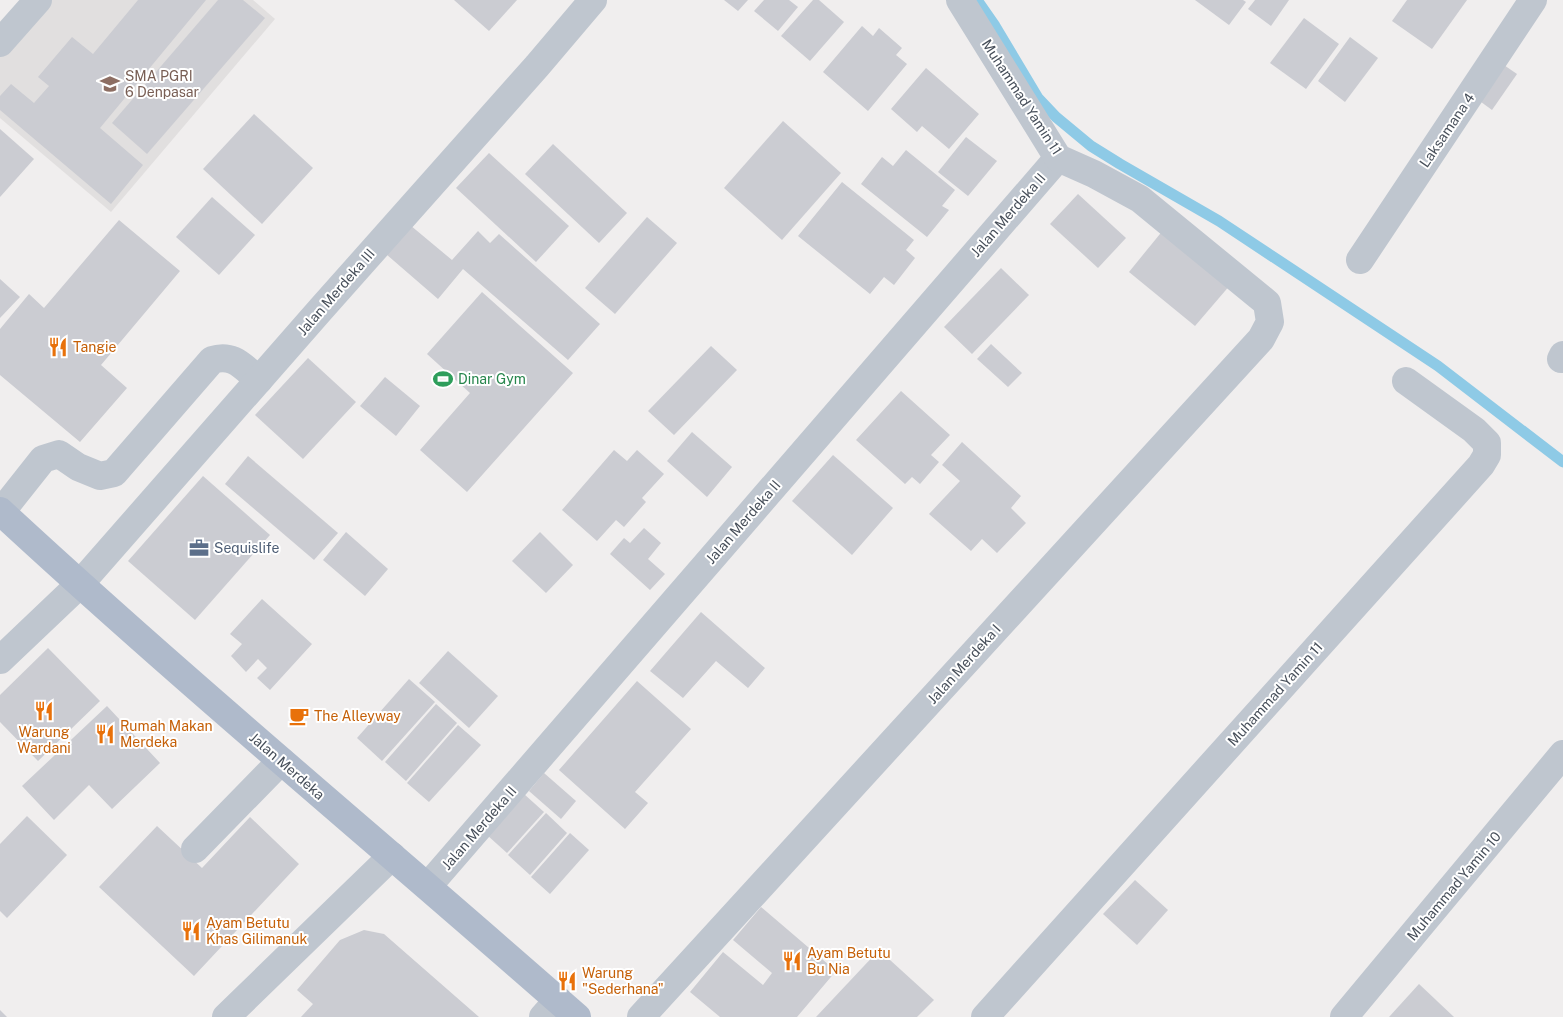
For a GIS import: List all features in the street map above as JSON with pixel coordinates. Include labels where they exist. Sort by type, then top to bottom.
[{"type":"main road","name":"Jalan Merdeka","points":[[0,512],[79,585],[428,886],[559,1011]]},
{"type":"street","points":[[0,43],[38,0]]},
{"type":"street","name":"Jalan Merdeka III","points":[[0,660],[79,585],[593,0]]},
{"type":"street","name":"Muhammad Yamin 11","points":[[960,0],[1058,158],[1094,174],[1140,199],[1267,303]]},
{"type":"street","name":"Laksamana 4","points":[[1360,260],[1534,0]]},
{"type":"street","name":"Jalan Merdeka II","points":[[428,886],[1058,158]]},
{"type":"street","name":"Jalan Merdeka I","points":[[641,1017],[1261,339],[1270,322],[1267,303]]},
{"type":"street","points":[[0,512],[43,459],[59,454],[78,467],[100,476],[114,473],[212,360],[221,357],[232,358],[259,380]]},
{"type":"street","name":"Muhammad Yamin 11","points":[[985,1017],[1487,455],[1487,443],[1474,430],[1406,381]]},
{"type":"street","name":"Muhammad Yamin 10","points":[[1344,1017],[1563,754]]},
{"type":"street","points":[[196,849],[281,761]]},
{"type":"street","points":[[226,1017],[392,856]]},
{"type":"shaded area","name":"SMA PGRI 6 Denpasar","points":[[41,0],[253,0],[275,19],[111,212],[0,118],[0,50]]},
{"type":"building","points":[[138,0],[206,0],[100,128],[143,165],[111,204],[0,110],[0,96],[11,84],[34,103],[49,86],[38,77],[72,37],[93,54]]},
{"type":"building","points":[[218,0],[243,0],[265,18],[147,154],[112,123]]},
{"type":"building","points":[[454,0],[517,0],[489,31]]},
{"type":"building","points":[[724,0],[748,0],[738,11]]},
{"type":"building","points":[[764,0],[789,0],[798,7],[778,31],[754,11]]},
{"type":"building","points":[[813,0],[819,0],[844,22],[810,61],[781,36]]},
{"type":"building","points":[[1195,0],[1243,0],[1246,2],[1229,25]]},
{"type":"building","points":[[1255,0],[1289,0],[1271,26],[1248,9]]},
{"type":"building","points":[[1407,0],[1467,0],[1432,49],[1392,21]]},
{"type":"building","points":[[1304,18],[1339,44],[1306,89],[1270,63]]},
{"type":"building","points":[[862,26],[873,36],[879,28],[902,48],[896,55],[907,64],[868,111],[823,72]]},
{"type":"building","points":[[1350,37],[1378,58],[1345,102],[1318,81]]},
{"type":"building","points":[[1498,61],[1517,74],[1492,110],[1473,96]]},
{"type":"building","points":[[926,68],[979,114],[949,149],[922,126],[917,132],[891,109]]},
{"type":"building","points":[[254,114],[313,168],[262,224],[203,169]]},
{"type":"building","points":[[783,121],[841,173],[782,240],[724,188]]},
{"type":"building","points":[[0,129],[34,159],[0,197]]},
{"type":"building","points":[[966,137],[997,161],[968,196],[938,172]]},
{"type":"building","points":[[553,144],[627,213],[599,243],[525,174]]},
{"type":"building","points":[[906,150],[955,190],[942,206],[949,210],[927,237],[861,184],[882,157],[893,166]]},
{"type":"building","points":[[489,153],[569,226],[536,262],[456,188]]},
{"type":"building","points":[[842,182],[914,240],[906,250],[915,258],[894,285],[884,277],[870,294],[798,236]]},
{"type":"building","points":[[1078,194],[1126,238],[1098,268],[1050,224]]},
{"type":"building","points":[[212,197],[255,235],[219,275],[176,237]]},
{"type":"building","points":[[647,217],[677,243],[615,314],[585,288]]},
{"type":"building","name":"Tangie","points":[[119,220],[180,271],[101,365],[127,388],[80,442],[0,375],[0,329],[29,294],[44,308]]},
{"type":"building","points":[[404,220],[452,260],[478,231],[490,243],[499,234],[600,324],[568,360],[463,269],[438,299],[379,248]]},
{"type":"building","points":[[1164,229],[1231,284],[1195,326],[1129,272]]},
{"type":"building","points":[[1001,268],[1029,295],[972,354],[944,327]]},
{"type":"building","points":[[0,279],[20,297],[0,318]]},
{"type":"building","points":[[482,292],[573,373],[467,492],[420,450],[470,393],[427,354]]},
{"type":"building","points":[[991,344],[1022,373],[1008,387],[977,359]]},
{"type":"building","points":[[711,346],[737,370],[674,435],[648,411]]},
{"type":"building","points":[[308,358],[356,402],[303,459],[255,415]]},
{"type":"building","points":[[385,377],[420,406],[396,436],[360,406]]},
{"type":"building","points":[[901,391],[950,435],[931,455],[939,462],[920,484],[912,477],[905,484],[856,440]]},
{"type":"building","points":[[692,432],[732,467],[707,497],[667,461]]},
{"type":"building","points":[[962,442],[1021,496],[1011,508],[1026,523],[997,553],[982,539],[971,551],[929,514],[960,481],[942,465]]},
{"type":"building","points":[[614,450],[627,461],[637,450],[664,474],[642,498],[646,502],[624,527],[616,520],[597,541],[562,510]]},
{"type":"building","points":[[833,455],[893,508],[852,555],[792,501]]},
{"type":"building","points":[[248,456],[338,533],[314,560],[225,484]]},
{"type":"building","name":"Sequislife","points":[[203,476],[270,535],[195,620],[128,561]]},
{"type":"building","points":[[644,528],[661,543],[648,559],[665,574],[650,590],[610,554],[624,538],[630,543]]},
{"type":"building","points":[[346,532],[388,569],[365,596],[323,560]]},
{"type":"building","points":[[540,532],[573,565],[546,593],[512,561]]},
{"type":"building","points":[[262,599],[312,644],[270,690],[257,678],[267,668],[258,659],[246,672],[231,656],[242,644],[230,634]]},
{"type":"building","points":[[701,612],[765,668],[748,688],[716,661],[683,698],[650,671]]},
{"type":"building","name":"Warung Wardani","points":[[48,648],[100,701],[38,761],[0,722],[0,695]]},
{"type":"building","points":[[448,651],[498,696],[469,728],[419,683]]},
{"type":"building","points":[[409,679],[435,702],[382,761],[357,738]]},
{"type":"building","points":[[637,681],[691,729],[635,792],[648,803],[625,829],[559,770]]},
{"type":"building","points":[[436,704],[457,723],[406,781],[385,762]]},
{"type":"building","name":"Rumah Makan Merdeka","points":[[107,706],[160,763],[112,809],[89,785],[54,820],[22,786]]},
{"type":"building","points":[[458,725],[481,745],[429,802],[407,783]]},
{"type":"building","points":[[544,773],[576,801],[561,819],[529,791]]},
{"type":"building","points":[[524,794],[544,812],[507,853],[487,835]]},
{"type":"building","points":[[546,813],[567,833],[530,875],[508,855]]},
{"type":"building","points":[[27,816],[67,855],[7,918],[0,911],[0,844]]},
{"type":"building","name":"Ayam Betutu Khas Gilimanuk","points":[[250,817],[299,864],[194,976],[99,887],[157,826],[202,868]]},
{"type":"building","points":[[570,833],[589,850],[550,894],[531,877]]},
{"type":"building","points":[[1135,880],[1168,910],[1137,945],[1103,914]]},
{"type":"building","name":"Ayam Betutu Bu Nia","points":[[761,907],[836,971],[797,1017],[720,1017],[690,992],[723,952],[763,985],[772,973],[733,940]]},
{"type":"building","points":[[364,930],[384,934],[479,1017],[301,1017],[313,1004],[297,990],[340,940]]},
{"type":"building","points":[[879,950],[934,1000],[917,1017],[816,1017]]},
{"type":"building","points":[[1419,984],[1454,1017],[1389,1017]]},
{"type":"building","points":[[0,1010],[7,1017],[0,1017]]},
{"type":"waterway","points":[[977,0],[995,26],[1038,98],[1056,117],[1091,146],[1219,221],[1438,366],[1563,462]]},
{"type":"place","name":"SMA PGRI 6 Denpasar","points":[[110,84]]},
{"type":"place","name":"Tangie","points":[[58,347]]},
{"type":"place","name":"Dinar Gym","points":[[443,379]]},
{"type":"place","name":"Sequislife","points":[[199,548]]},
{"type":"place","name":"Warung Wardani","points":[[44,711]]},
{"type":"place","name":"The Alleyway","points":[[299,716]]},
{"type":"place","name":"Rumah Makan Merdeka","points":[[105,734]]},
{"type":"place","name":"Ayam Betutu Khas Gilimanuk","points":[[191,931]]},
{"type":"place","name":"Ayam Betutu Bu Nia","points":[[792,961]]},
{"type":"place","name":"Warung \"Sederhana\"","points":[[567,981]]}]
